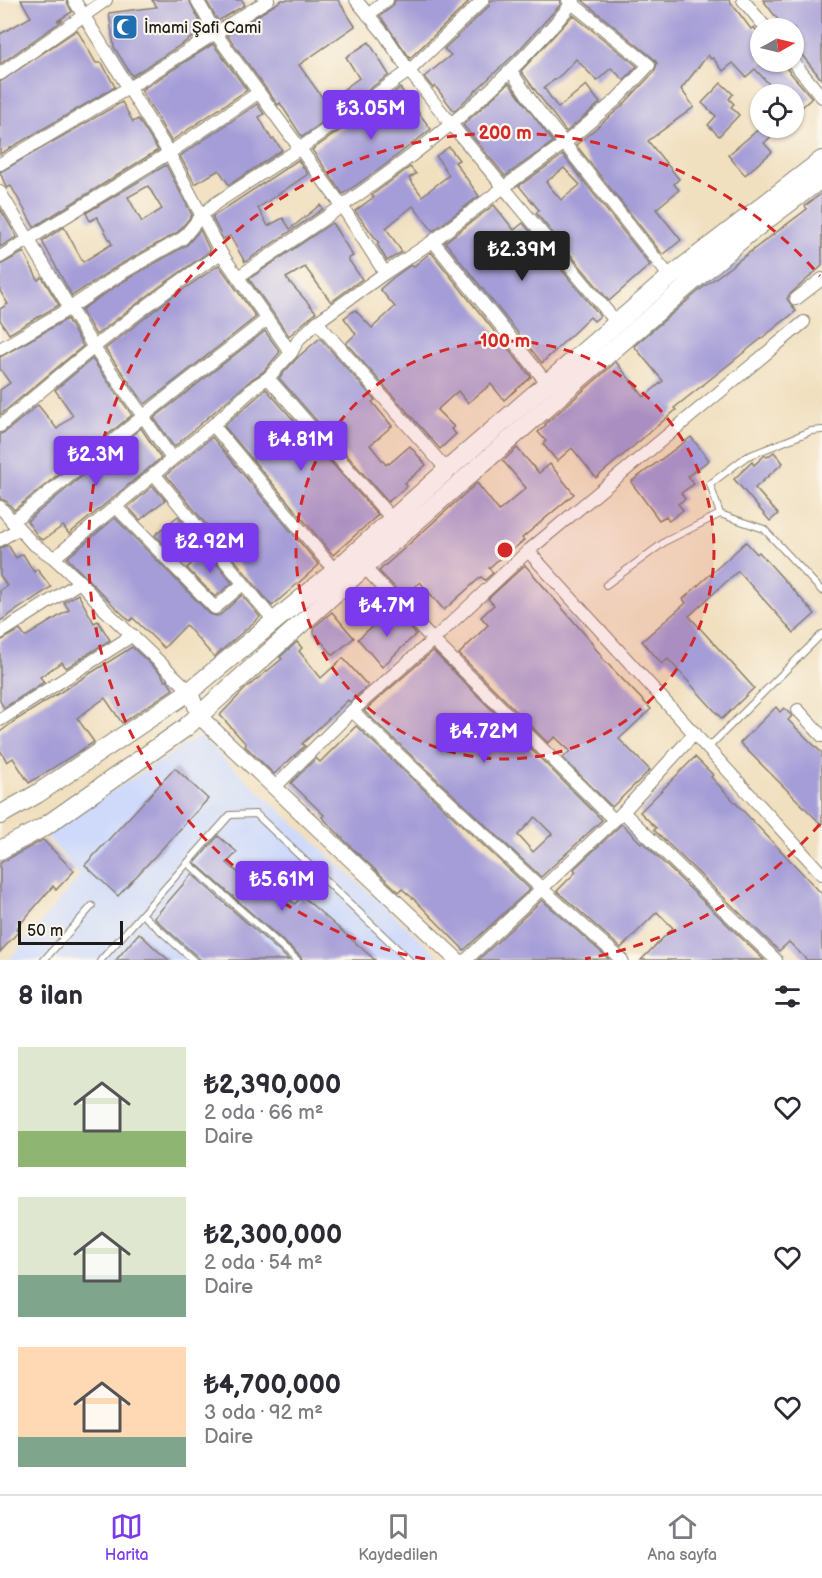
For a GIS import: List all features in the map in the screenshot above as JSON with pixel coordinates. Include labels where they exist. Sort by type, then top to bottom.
[{"type":"main road","points":[[0,815],[37,794],[190,691],[335,571],[447,470],[670,277],[822,160]]},
{"type":"main road","points":[[0,850],[44,827],[185,729],[364,567],[742,238],[822,178]]},
{"type":"street","points":[[75,0],[169,153],[221,253],[266,320],[291,352]]},
{"type":"street","points":[[0,74],[106,0]]},
{"type":"street","points":[[197,0],[216,34],[342,206],[385,273]]},
{"type":"street","points":[[0,165],[268,0]]},
{"type":"street","points":[[356,0],[386,35],[409,71],[451,124],[617,323]]},
{"type":"street","points":[[368,15],[387,0]]},
{"type":"street","points":[[0,349],[70,308],[120,274],[183,238],[202,214],[216,203],[299,149],[409,71],[483,0]]},
{"type":"street","points":[[743,0],[758,18]]},
{"type":"street","points":[[54,558],[268,378],[291,352],[299,339],[317,322],[433,241],[565,143],[616,100],[649,65],[571,1],[558,22],[511,71],[451,124],[342,206],[238,276]]},
{"type":"street","points":[[511,71],[670,277]]},
{"type":"street","points":[[801,72],[822,97]]},
{"type":"street","points":[[0,257],[169,153],[258,93]]},
{"type":"street","points":[[0,192],[94,348],[144,416],[172,459]]},
{"type":"street","points":[[433,241],[547,383]]},
{"type":"street","points":[[0,426],[174,285],[221,253]]},
{"type":"street","points":[[796,299],[822,279]]},
{"type":"street","points":[[0,540],[144,416],[266,320]]},
{"type":"street","points":[[317,322],[447,470]]},
{"type":"street","points":[[274,788],[352,711],[433,640],[528,551],[804,322]]},
{"type":"street","points":[[268,378],[393,520]]},
{"type":"street","points":[[213,425],[335,571]]},
{"type":"street","points":[[155,475],[274,621]]},
{"type":"street","points":[[0,507],[32,543],[54,558],[80,582],[105,610],[190,691],[199,716],[457,960]]},
{"type":"street","points":[[116,507],[215,608],[243,584]]},
{"type":"street","points":[[528,551],[822,874]]},
{"type":"street","points":[[364,567],[433,640],[618,816],[776,960]]},
{"type":"street","points":[[0,633],[80,582]]},
{"type":"street","points":[[0,720],[133,635]]},
{"type":"street","points":[[798,710],[822,736]]},
{"type":"street","points":[[352,711],[541,888],[622,960]]},
{"type":"street","points":[[466,960],[618,816],[695,733]]},
{"type":"lane","points":[[720,514],[710,484],[746,457],[811,431],[822,430]]},
{"type":"lane","points":[[606,585],[666,541],[720,514],[764,529],[822,591]]},
{"type":"lane","points":[[708,747],[822,634]]},
{"type":"lane","points":[[101,960],[230,815],[256,814],[409,960]]},
{"type":"lane","points":[[188,862],[297,960]]},
{"type":"lane","points":[[44,960],[92,906]]},
{"type":"lane","points":[[142,914],[193,960]]},
{"type":"shaded area","points":[[199,736],[443,960],[9,960],[80,876],[45,834]]},
{"type":"building","points":[[21,0],[66,0],[72,12],[0,64],[0,34],[31,17]]},
{"type":"building","points":[[152,0],[189,0],[204,30],[132,76],[114,47],[109,13],[157,7]]},
{"type":"building","points":[[206,0],[242,0],[245,5],[218,21]]},
{"type":"building","points":[[282,0],[338,0],[355,26],[299,65],[324,100],[327,98],[329,100],[359,78],[346,57],[369,42],[389,75],[302,137],[280,103],[278,105],[227,35]]},
{"type":"building","points":[[395,0],[465,0],[468,3],[410,58],[380,16],[393,6]]},
{"type":"building","points":[[491,0],[560,0],[561,4],[517,52],[454,111],[435,86],[433,88],[424,77],[451,55],[444,49],[489,6]]},
{"type":"building","points":[[582,0],[729,0],[750,28],[752,72],[746,77],[733,63],[723,71],[708,55],[681,89],[694,107],[648,141],[679,179],[674,184],[679,190],[656,209],[681,240],[663,255],[576,145],[622,106],[655,71],[657,63]]},
{"type":"building","points":[[763,0],[822,0],[822,80],[804,58],[804,18],[776,18]]},
{"type":"building","points":[[573,15],[637,66],[624,80],[611,68],[597,81],[576,59],[544,88],[558,108],[586,85],[600,103],[566,132],[521,71]]},
{"type":"building","points":[[77,30],[96,63],[102,63],[115,87],[0,154],[0,82]]},
{"type":"building","points":[[213,44],[247,90],[171,141],[141,90]]},
{"type":"building","points":[[758,72],[790,72],[800,84],[769,84]]},
{"type":"building","points":[[509,83],[553,142],[505,176],[463,125]]},
{"type":"building","points":[[721,83],[733,94],[729,99],[734,104],[731,107],[739,115],[719,136],[708,125],[716,116],[702,103]]},
{"type":"building","points":[[400,88],[431,129],[343,194],[312,150]]},
{"type":"building","points":[[804,89],[812,98],[804,105]]},
{"type":"building","points":[[122,102],[133,122],[138,119],[158,150],[34,227],[11,186],[6,187],[0,172]]},
{"type":"building","points":[[257,104],[264,114],[259,117],[272,140],[274,139],[282,150],[229,185],[219,170],[195,184],[180,156]]},
{"type":"building","points":[[750,136],[770,138],[764,143],[772,152],[745,175],[728,155]]},
{"type":"building","points":[[449,147],[459,160],[455,162],[479,196],[433,231],[413,206],[386,228],[402,252],[387,261],[377,244],[379,243],[355,211],[374,197],[372,195],[410,167],[416,174],[409,178],[422,196],[449,175],[436,156]]},
{"type":"building","points":[[563,155],[650,265],[609,301],[536,213],[539,210],[519,186]],"holes":[[[564,168],[580,185],[561,200],[546,182]]]},
{"type":"building","points":[[298,160],[308,174],[258,208],[268,226],[283,218],[290,229],[320,205],[323,209],[245,262],[230,236],[223,239],[212,217]]},
{"type":"building","points":[[166,165],[192,215],[178,232],[116,267],[72,296],[42,241],[64,227],[83,262],[112,244],[97,217],[90,221],[86,213]],"holes":[[[148,186],[162,209],[142,222],[128,197]]]},
{"type":"building","points":[[822,193],[822,266],[789,295],[787,299],[796,311],[674,408],[676,410],[596,478],[572,448],[557,461],[543,444],[546,441],[538,432],[545,424],[616,362],[644,397],[663,381],[634,346],[701,289],[807,209],[805,206]]},
{"type":"building","points":[[494,205],[514,230],[523,223],[600,316],[594,321],[590,317],[542,363],[445,242]]},
{"type":"building","points":[[0,208],[17,237],[0,247]]},
{"type":"building","points":[[332,223],[353,256],[348,259],[362,279],[331,302],[305,267],[286,278],[316,312],[289,336],[249,279]]},
{"type":"building","points":[[200,230],[210,251],[96,335],[81,310],[124,281],[187,245]]},
{"type":"building","points":[[24,252],[38,280],[42,277],[59,305],[9,334],[0,320],[0,309],[8,304],[0,291],[0,265]]},
{"type":"building","points":[[431,252],[531,377],[504,400],[491,384],[468,403],[458,391],[437,410],[454,427],[451,429],[456,434],[440,449],[346,343],[356,334],[344,318],[355,310],[372,328],[395,307],[380,289]]},
{"type":"building","points":[[219,265],[256,317],[145,404],[105,349],[168,300]]},
{"type":"building","points":[[67,319],[83,346],[0,415],[0,390],[10,383],[0,369],[0,357]]},
{"type":"building","points":[[265,331],[280,352],[263,372],[174,447],[154,418]]},
{"type":"building","points":[[320,338],[375,400],[372,402],[392,426],[370,445],[386,465],[410,446],[426,465],[388,502],[279,378]]},
{"type":"building","points":[[92,359],[132,415],[14,510],[6,501],[0,499],[0,434],[38,405],[57,429],[73,415],[55,390]]},
{"type":"building","points":[[266,389],[378,515],[333,555],[224,426]]},
{"type":"building","points":[[141,428],[161,458],[69,534],[63,526],[43,540],[39,538],[27,521]]},
{"type":"building","points":[[212,437],[319,565],[272,606],[166,475]]},
{"type":"building","points":[[691,437],[709,460],[688,476],[694,484],[681,493],[685,499],[678,504],[683,510],[669,521],[666,516],[659,520],[631,482]]},
{"type":"building","points":[[517,448],[539,473],[550,464],[574,494],[522,538],[524,540],[489,568],[493,573],[485,580],[481,577],[444,610],[420,582],[404,597],[379,571],[477,483],[499,511],[526,488],[503,461]]},
{"type":"building","points":[[774,452],[783,463],[755,488],[778,514],[770,521],[734,479],[752,462],[754,465],[765,455],[767,457]]},
{"type":"building","points":[[153,486],[165,500],[140,520],[128,507]]},
{"type":"building","points":[[178,516],[191,533],[170,550],[155,535]]},
{"type":"building","points":[[115,518],[210,614],[220,615],[242,595],[260,617],[214,657],[186,625],[164,648],[133,618],[130,621],[67,558]]},
{"type":"building","points":[[746,542],[757,554],[759,552],[815,614],[794,633],[738,571],[689,616],[754,688],[722,719],[668,659],[662,664],[642,641],[686,603],[683,599]]},
{"type":"building","points":[[8,545],[16,558],[23,554],[34,572],[37,569],[51,587],[0,621],[0,590],[7,586],[0,575],[0,548]]},
{"type":"building","points":[[206,550],[232,583],[215,597],[187,568]]},
{"type":"building","points":[[525,565],[594,645],[601,657],[651,709],[619,739],[650,770],[612,807],[563,758],[570,751],[555,737],[548,743],[459,654],[488,625],[481,617],[494,605],[488,599]]},
{"type":"building","points":[[78,594],[94,623],[98,621],[110,640],[66,668],[62,662],[40,677],[44,682],[4,708],[0,701],[0,641],[20,630],[25,637],[69,610],[64,602]]},
{"type":"building","points":[[392,609],[416,634],[382,667],[358,639]]},
{"type":"building","points":[[332,612],[354,638],[333,655],[314,633],[314,627]]},
{"type":"building","points":[[297,642],[302,648],[299,651],[321,678],[343,658],[368,686],[350,702],[348,700],[302,744],[305,746],[274,774],[245,746],[246,744],[220,715],[245,689],[282,659],[280,657]]},
{"type":"building","points":[[132,647],[161,674],[165,681],[167,680],[173,689],[122,723],[105,698],[77,718],[94,742],[29,783],[13,758],[7,762],[0,750],[0,732]]},
{"type":"building","points":[[433,651],[602,820],[541,877],[364,711]],"holes":[[[535,817],[552,834],[533,852],[518,835]]]},
{"type":"building","points":[[776,707],[780,712],[784,708],[792,716],[788,720],[822,753],[822,825],[740,743]]},
{"type":"building","points":[[356,726],[530,889],[464,950],[416,901],[402,889],[399,892],[352,848],[322,817],[324,815],[291,783],[316,758],[320,762]]},
{"type":"building","points":[[695,757],[713,775],[711,777],[822,894],[822,960],[807,960],[789,942],[779,951],[654,830],[656,828],[640,812]]},
{"type":"building","points":[[175,768],[208,799],[118,896],[85,865]]},
{"type":"building","points":[[622,824],[764,960],[641,960],[673,928],[657,912],[621,948],[557,891],[576,872],[574,869]]},
{"type":"building","points":[[218,836],[237,852],[227,863],[266,897],[276,887],[295,904],[302,896],[375,960],[302,960],[195,863]]},
{"type":"building","points":[[43,840],[74,871],[56,890],[53,886],[16,929],[19,931],[0,952],[0,863]]},
{"type":"building","points":[[192,874],[289,960],[201,960],[154,918]]},
{"type":"building","points":[[542,900],[609,959],[478,960]]},
{"type":"building","points":[[139,933],[158,951],[169,960],[116,960]]},
{"type":"place","name":"İmami Şafi Cami","points":[[125,27]]}]
